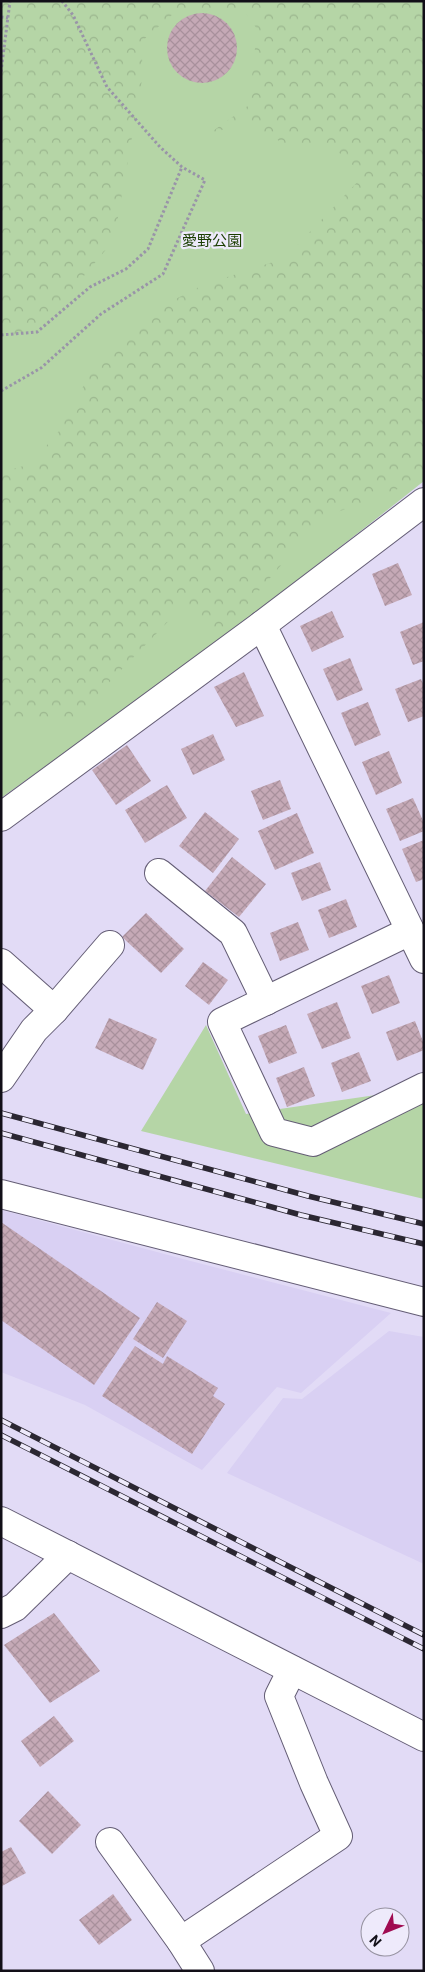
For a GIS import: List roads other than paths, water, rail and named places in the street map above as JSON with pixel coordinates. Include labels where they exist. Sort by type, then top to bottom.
[{"type":"street","points":[[1,817],[421,511]]},
{"type":"street","points":[[262,625],[424,959]]},
{"type":"street","points":[[159,873],[232,934],[266,1001]]},
{"type":"street","points":[[410,931],[222,1022],[274,1132],[313,1142],[424,1087]]},
{"type":"street","points":[[1,1078],[34,1030],[54,1010],[110,945]]},
{"type":"street","points":[[1,963],[54,1010]]},
{"type":"street","points":[[1,1194],[424,1302]]},
{"type":"street","points":[[1,1521],[424,1737]]},
{"type":"street","points":[[1,1614],[15,1607],[68,1555]]},
{"type":"street","points":[[182,1941],[338,1836],[314,1783],[280,1696],[292,1670]]},
{"type":"street","points":[[110,1842],[182,1941],[200,1971]]},
{"type":"railway","points":[[1,1113],[308,1196],[424,1224]]},
{"type":"railway","points":[[1,1133],[301,1215],[424,1244]]},
{"type":"railway","points":[[1,1420],[424,1635]]},
{"type":"railway","points":[[1,1435],[424,1649]]},
{"type":"park label","name":"愛野公園","points":[[212,241]]}]
